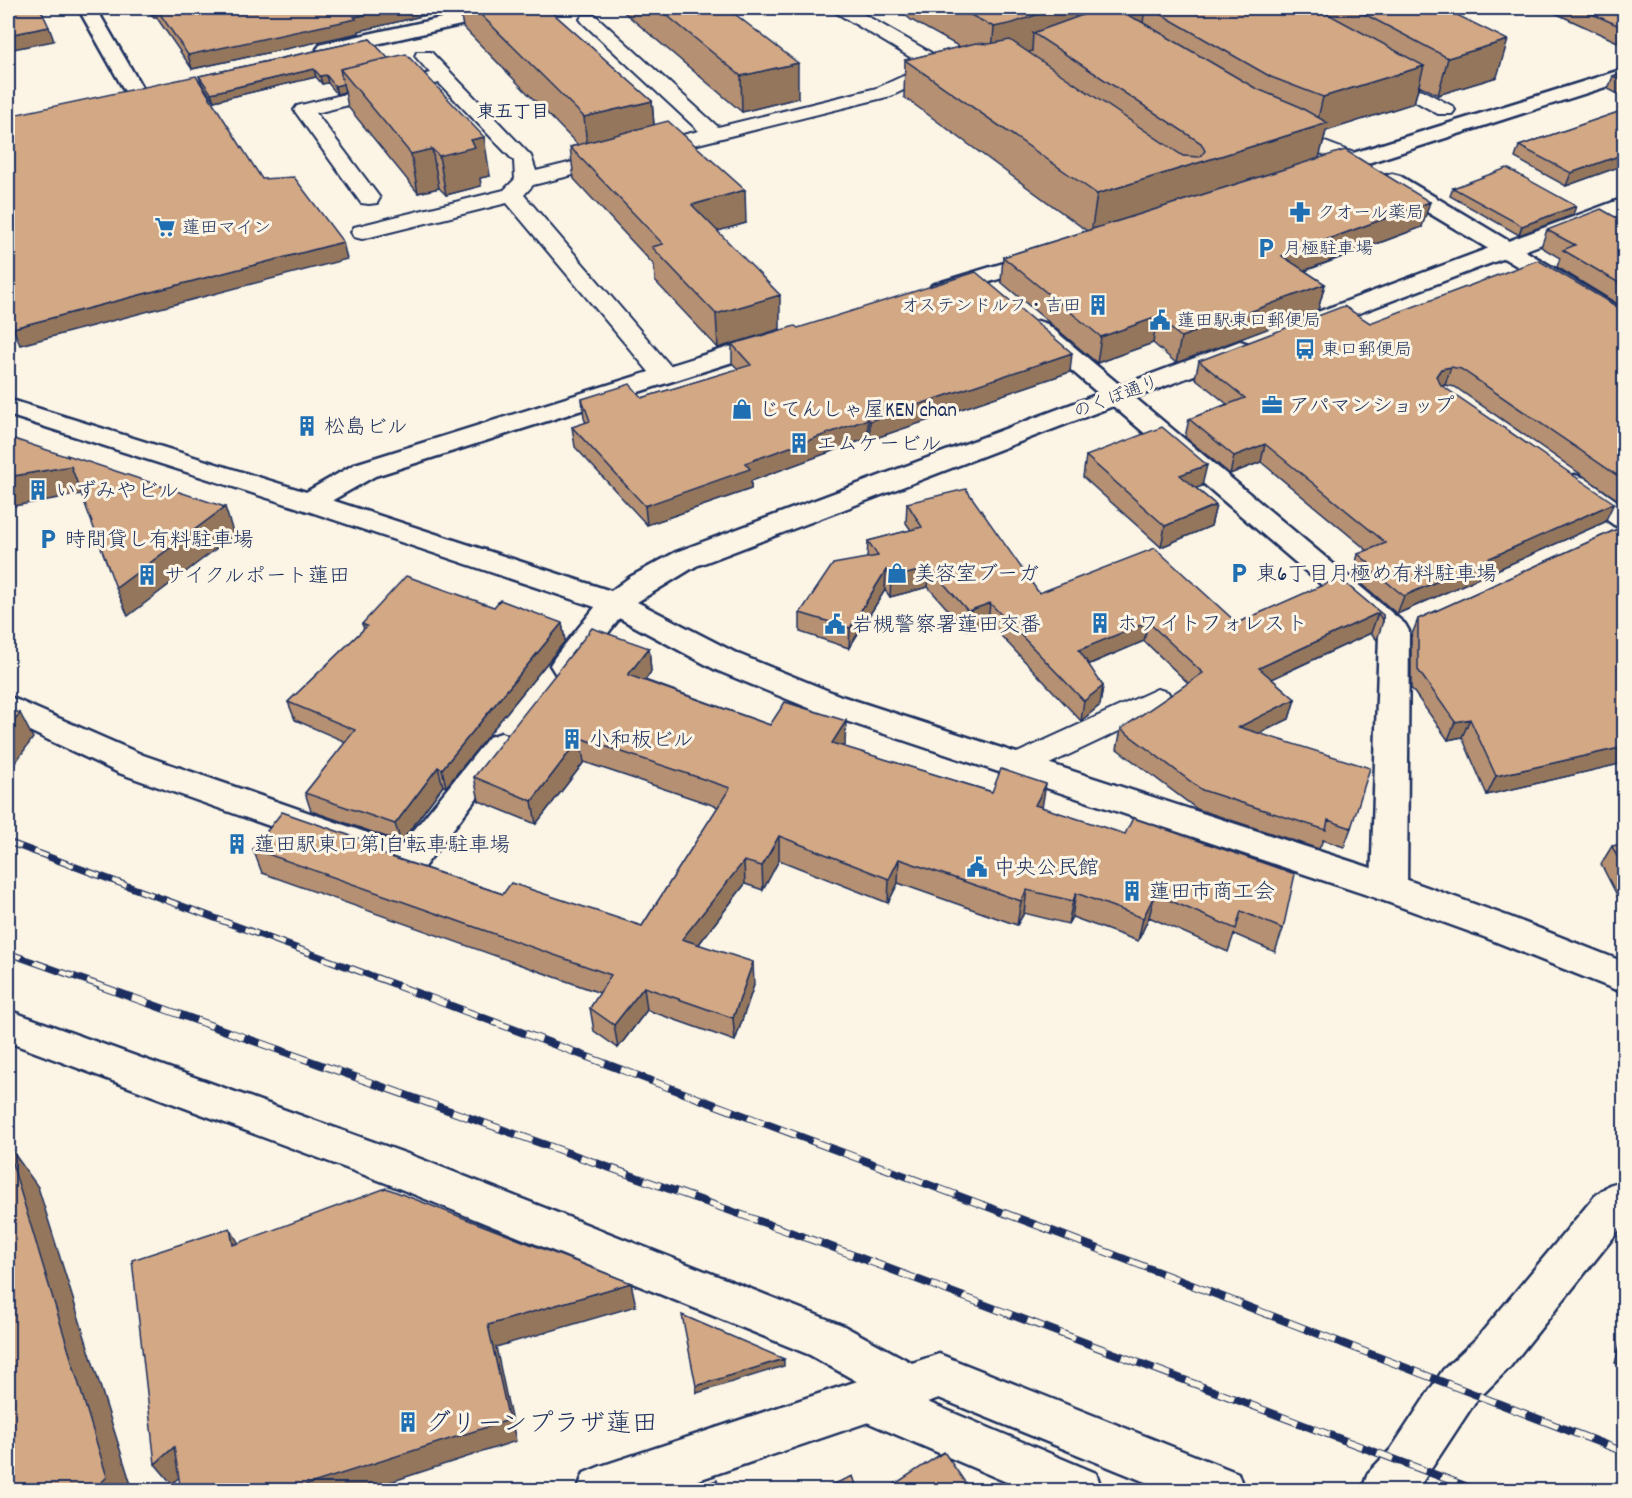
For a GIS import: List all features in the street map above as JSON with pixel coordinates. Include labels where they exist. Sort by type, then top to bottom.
[{"type":"street","points":[[87,8],[134,91]]},
{"type":"street","points":[[306,53],[445,14],[510,8]]},
{"type":"street","points":[[1299,177],[1624,75]]},
{"type":"street","points":[[111,96],[157,86]]},
{"type":"street","points":[[1355,160],[1624,320]]},
{"type":"street","name":"のくぼ通り","points":[[548,687],[615,603],[641,584],[686,559],[1624,205]]},
{"type":"street","points":[[923,296],[1065,251]]},
{"type":"street","points":[[979,279],[1116,395],[1405,626],[1389,888]]},
{"type":"street","points":[[309,502],[365,470],[799,333]]},
{"type":"street","points":[[8,407],[309,502],[615,603],[726,662],[830,704],[1389,888],[1497,927],[1624,978]]},
{"type":"street","points":[[1558,473],[1618,527]]},
{"type":"street","points":[[8,708],[131,764],[409,861],[518,724]]},
{"type":"street","points":[[8,1026],[432,1183],[826,1340],[889,1393],[1079,1491]]},
{"type":"street","points":[[1385,1491],[1407,1466],[1459,1386],[1493,1353],[1610,1210],[1624,1199]]},
{"type":"street","points":[[601,1491],[939,1376],[1221,1491]]},
{"type":"lane","points":[[841,8],[940,66],[962,72],[974,72]]},
{"type":"lane","points":[[589,19],[714,134]]},
{"type":"lane","points":[[424,56],[524,160],[519,188],[664,374]]},
{"type":"lane","points":[[1364,64],[1445,110]]},
{"type":"lane","points":[[362,232],[714,134],[884,92],[940,66]]},
{"type":"lane","points":[[369,198],[304,110],[442,76]]},
{"type":"lane","points":[[1265,125],[1355,160]]},
{"type":"lane","points":[[1017,766],[1157,700]]},
{"type":"building","points":[[8,8],[40,8],[49,27],[8,35]]},
{"type":"building","points":[[156,8],[395,8],[354,17],[356,19],[188,55]]},
{"type":"building","points":[[474,8],[547,8],[652,101],[584,117]]},
{"type":"building","points":[[658,8],[727,8],[798,63],[741,76]]},
{"type":"building","points":[[957,8],[1056,8],[994,27]]},
{"type":"building","points":[[1102,8],[1116,10],[1140,21],[1255,88],[1296,105],[1328,123],[1097,194],[905,60],[976,43],[989,44],[1010,40],[1183,156],[1200,157],[1205,151],[1201,143],[1033,33]]},
{"type":"building","points":[[1150,8],[1317,8],[1424,66],[1323,97],[1271,77]]},
{"type":"building","points":[[1353,8],[1443,8],[1508,40],[1448,58]]},
{"type":"building","points":[[1579,8],[1624,8],[1624,28]]},
{"type":"building","points":[[370,39],[388,58],[340,69],[343,84],[335,86],[326,75],[320,76],[314,69],[211,93],[199,76]]},
{"type":"building","points":[[406,54],[484,137],[471,140],[475,147],[439,156],[432,149],[411,154],[340,69]]},
{"type":"building","points":[[1624,72],[1624,82],[1613,76]]},
{"type":"building","name":"蓮田マイン","points":[[196,76],[262,179],[294,177],[343,242],[13,328],[8,313],[8,116]]},
{"type":"building","points":[[1624,110],[1624,154],[1571,173],[1519,146]]},
{"type":"building","points":[[668,121],[745,190],[692,205],[780,295],[716,314],[652,247],[663,244],[570,147]]},
{"type":"building","points":[[1345,150],[1430,202],[1282,256],[1325,284],[1181,337],[1157,317],[1101,337],[1003,257]]},
{"type":"building","points":[[1507,168],[1576,206],[1522,226],[1453,188]]},
{"type":"building","points":[[1601,209],[1624,222],[1624,286],[1563,250],[1575,245],[1547,230]]},
{"type":"building","points":[[1538,260],[1624,310],[1624,480],[1461,369],[1451,367],[1441,369],[1436,376],[1441,385],[1614,503],[1404,596],[1367,566],[1371,565],[1358,554],[1386,543],[1265,444],[1234,456],[1189,419],[1245,398],[1199,361],[1344,306],[1370,323]]},
{"type":"building","points":[[976,272],[1072,353],[870,421],[868,419],[745,463],[750,469],[645,506],[572,427],[590,421],[582,399],[630,384],[642,398],[751,365],[732,344],[795,326],[798,328]]},
{"type":"building","points":[[1162,427],[1207,465],[1180,475],[1216,505],[1165,526],[1086,456]]},
{"type":"building","points":[[8,437],[225,507],[116,588],[71,466],[8,477]]},
{"type":"building","points":[[966,489],[1039,593],[1155,548],[1237,623],[1339,578],[1383,615],[1383,621],[1378,613],[1259,668],[1295,699],[1239,727],[1370,768],[1351,828],[1328,820],[1326,830],[1202,790],[1121,729],[1203,673],[1148,622],[1079,650],[1103,686],[1084,701],[990,603],[968,611],[930,568],[891,578],[886,570],[850,628],[800,613],[833,564],[878,556],[868,541],[922,527],[907,503]]},
{"type":"building","points":[[1624,526],[1624,747],[1496,776],[1470,719],[1455,722],[1418,670],[1418,619]]},
{"type":"building","points":[[406,576],[494,607],[500,600],[562,623],[442,769],[438,767],[395,824],[305,793],[355,730],[288,702],[367,626],[362,624]]},
{"type":"building","points":[[592,628],[649,648],[628,675],[770,725],[785,702],[846,721],[832,743],[992,792],[1001,769],[1046,784],[1035,805],[1125,834],[1133,818],[1295,874],[1283,929],[1241,911],[1236,929],[1155,894],[1143,918],[1076,893],[1073,901],[1027,890],[1021,901],[899,859],[889,879],[779,836],[762,866],[744,861],[682,939],[753,962],[733,1018],[644,987],[614,1025],[590,1008],[611,975],[253,849],[282,812],[374,844],[370,850],[503,894],[511,883],[642,926],[730,788],[580,738],[532,801],[474,777]]},
{"type":"building","points":[[8,709],[20,713],[8,730]]},
{"type":"building","points":[[1624,844],[1624,871],[1612,846]]},
{"type":"building","points":[[8,1150],[107,1477],[92,1491],[8,1491]]},
{"type":"building","points":[[386,1188],[631,1283],[488,1325],[509,1420],[288,1491],[181,1491],[174,1447],[155,1464],[132,1260],[230,1228],[233,1245]]},
{"type":"building","points":[[682,1315],[784,1359],[696,1386]]},
{"type":"building","points":[[944,1452],[971,1491],[884,1491]]},
{"type":"building","points":[[853,1476],[858,1491],[817,1491]]},
{"type":"building","points":[[717,1480],[720,1491],[684,1491]]},
{"type":"railway","points":[[8,842],[402,987]]},
{"type":"railway","points":[[8,953],[104,987]]},
{"type":"railway","points":[[100,986],[829,1246],[1476,1490]]},
{"type":"railway","points":[[398,986],[1047,1229],[1624,1452]]},
{"type":"place","name":"クオール薬局","points":[[1300,212]]},
{"type":"place","name":"蓮田マイン","points":[[165,227]]},
{"type":"place","name":"月極駐車場","points":[[1266,248]]},
{"type":"place","name":"オステンドルフ・吉田","points":[[1098,305]]},
{"type":"place","name":"蓮田駅東口郵便局","points":[[1160,320]]},
{"type":"place","name":"東口郵便局","points":[[1305,349]]},
{"type":"place","name":"アパマンショップ","points":[[1272,405]]},
{"type":"place","name":"じてんしゃ屋KEN chan","points":[[742,409]]},
{"type":"place","name":"松島ビル","points":[[307,426]]},
{"type":"place","name":"エムケービル","points":[[799,443]]},
{"type":"place","name":"いずみやビル","points":[[38,490]]},
{"type":"place","name":"時間貸し有料駐車場","points":[[48,539]]},
{"type":"place","name":"美容室ブーガ","points":[[897,573]]},
{"type":"place","name":"東6丁目月極め有料駐車場","points":[[1239,573]]},
{"type":"place","name":"サイクルポート蓮田","points":[[147,575]]},
{"type":"place","name":"ホワイトフォレスト","points":[[1100,623]]},
{"type":"place","name":"岩槻警察署蓮田交番","points":[[835,624]]},
{"type":"place","name":"小和板ビル","points":[[572,739]]},
{"type":"place","name":"蓮田駅東口第1自転車駐車場","points":[[237,844]]},
{"type":"place","name":"中央公民館","points":[[977,867]]},
{"type":"place","name":"蓮田市商工会","points":[[1132,891]]},
{"type":"place","name":"グリーンプラザ蓮田","points":[[408,1422]]},
{"type":"district","name":"東五丁目","points":[[513,111]]}]
